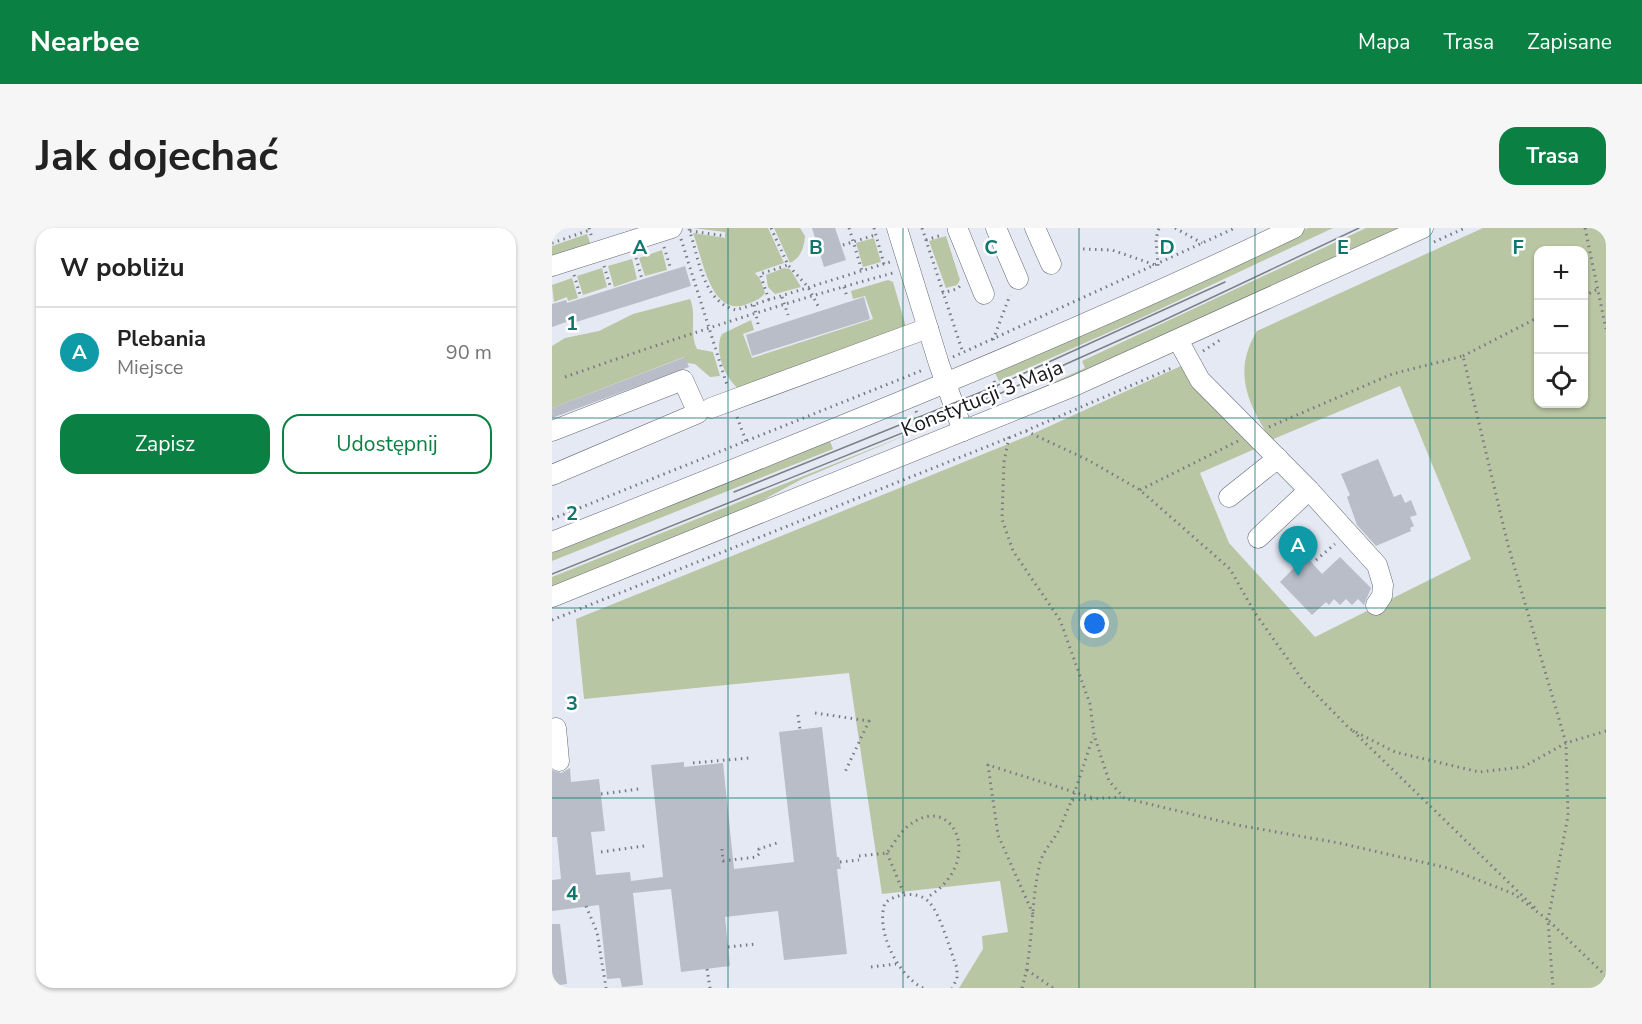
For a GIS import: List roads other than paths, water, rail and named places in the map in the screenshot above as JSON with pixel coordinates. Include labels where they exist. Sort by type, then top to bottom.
[{"type":"street","points":[[897,228],[939,364],[963,431]]},
{"type":"street","points":[[996,228],[1015,284]]},
{"type":"street","points":[[1035,228],[1051,264]]},
{"type":"street","name":"Konstytucji 3 Maja","points":[[552,542],[946,385],[1188,279],[1294,228]]},
{"type":"street","name":"Konstytucji 3 Maja","points":[[552,597],[1007,414],[1178,340],[1423,228]]},
{"type":"street","points":[[958,230],[984,294]]},
{"type":"street","points":[[552,266],[631,241],[678,233]]},
{"type":"street","points":[[711,408],[928,328]]},
{"type":"street","points":[[1178,340],[1200,380],[1309,490],[1377,565],[1382,575],[1382,596],[1376,605]]},
{"type":"street","points":[[552,431],[682,380],[698,413],[552,475]]},
{"type":"street","points":[[1229,497],[1278,458]]},
{"type":"street","points":[[1258,538],[1309,490]]},
{"type":"street","points":[[556,728],[559,761]]},
{"type":"tram line","points":[[552,574],[999,394],[1160,322],[1359,228]]},
{"type":"tram line","points":[[734,492],[996,386],[1225,282]]},
{"type":"place","name":"Plebania","points":[[1298,576]]}]
